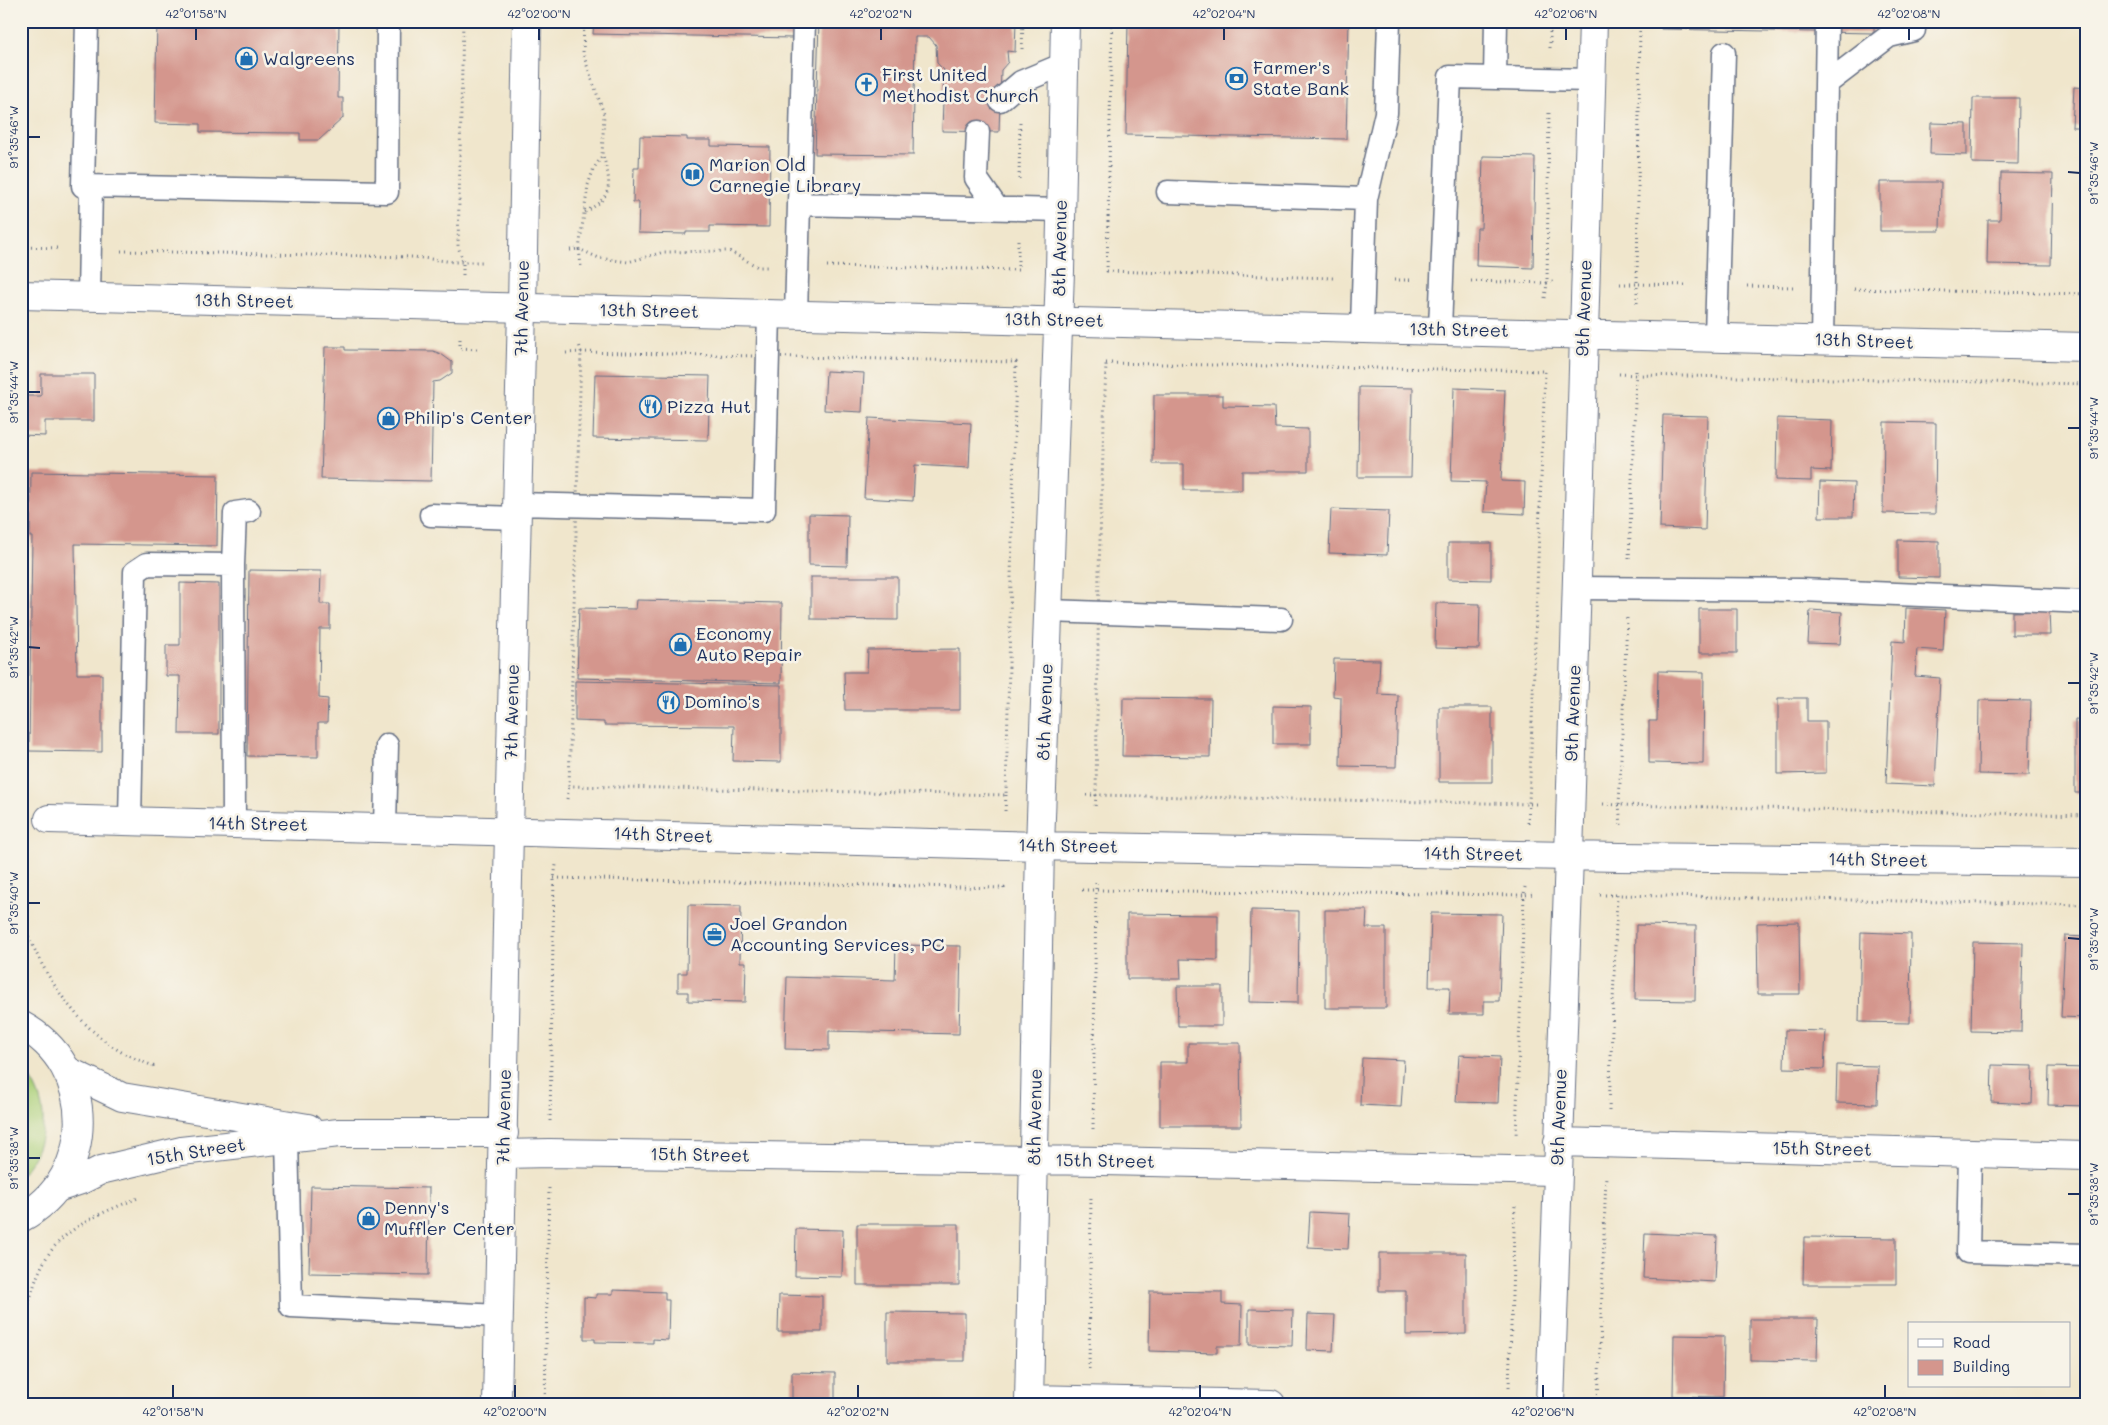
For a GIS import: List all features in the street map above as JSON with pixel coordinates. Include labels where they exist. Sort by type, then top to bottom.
[{"type":"street","name":"7th Avenue","points":[[497,1404],[527,21]]},
{"type":"street","name":"8th Avenue","points":[[1029,1402],[1040,846],[1058,320],[1065,21]]},
{"type":"street","name":"9th Avenue","points":[[1550,1404],[1569,856],[1593,21]]},
{"type":"street","name":"13th Street","points":[[21,295],[522,309],[1362,327],[2087,347]]},
{"type":"street","name":"14th Street","points":[[49,819],[1040,846],[1569,856],[2087,862]]},
{"type":"street","points":[[21,1009],[68,1071],[77,1094],[80,1118],[78,1143],[70,1167],[57,1188],[42,1204],[21,1218]]},
{"type":"street","points":[[21,1025],[34,1032],[50,1048]]},
{"type":"street","name":"15th Street","points":[[68,1071],[122,1097],[339,1133],[504,1144],[549,1153],[1034,1160],[1557,1171]]},
{"type":"street","name":"15th Street","points":[[57,1188],[81,1180],[101,1170],[181,1151],[339,1133]]},
{"type":"street","name":"15th Street","points":[[1558,1142],[2087,1156]]},
{"type":"street","points":[[1029,1402],[1271,1404]]},
{"type":"lane","points":[[87,21],[83,186],[387,192],[388,21]]},
{"type":"lane","points":[[796,315],[804,21]]},
{"type":"lane","points":[[1362,327],[1366,199],[1386,113],[1389,21]]},
{"type":"lane","points":[[1495,78],[1496,21]]},
{"type":"lane","points":[[1822,340],[1827,21]]},
{"type":"lane","points":[[1826,84],[1889,36],[1914,30],[1914,21]]},
{"type":"lane","points":[[1716,336],[1724,53]]},
{"type":"lane","points":[[1000,100],[1021,82],[1064,64]]},
{"type":"lane","points":[[1440,329],[1450,77],[1591,80]]},
{"type":"lane","points":[[978,132],[976,178],[997,208]]},
{"type":"lane","points":[[89,297],[91,186]]},
{"type":"lane","points":[[1168,192],[1366,199]]},
{"type":"lane","points":[[799,204],[1061,210]]},
{"type":"lane","points":[[431,515],[517,511],[577,505],[764,510],[769,314]]},
{"type":"lane","points":[[234,823],[233,565],[235,513],[249,511]]},
{"type":"lane","points":[[130,821],[135,572],[147,564],[233,565]]},
{"type":"lane","points":[[1576,588],[1801,590],[2087,602]]},
{"type":"lane","points":[[1048,612],[1281,619]]},
{"type":"lane","points":[[385,827],[388,745]]},
{"type":"lane","points":[[287,1139],[291,1306],[500,1316]]},
{"type":"lane","points":[[1970,1153],[1968,1252],[2087,1255]]},
{"type":"path","points":[[463,21],[458,246],[463,262],[463,280]]},
{"type":"path","points":[[584,21],[583,54],[604,114],[602,156],[610,183],[607,194],[596,206],[584,213]]},
{"type":"path","points":[[1637,303],[1640,21]]},
{"type":"path","points":[[581,266],[579,249],[588,185],[594,168],[602,156]]},
{"type":"path","points":[[21,247],[414,257],[482,262]]},
{"type":"path","points":[[570,250],[579,249]]},
{"type":"path","points":[[1545,298],[1546,283],[1558,282]]},
{"type":"path","points":[[1620,284],[2087,294]]},
{"type":"path","points":[[459,330],[460,348],[478,349]]},
{"type":"path","points":[[546,1404],[554,878],[569,786],[577,505],[579,344]]},
{"type":"path","points":[[566,353],[1016,362],[1006,796],[569,786]]},
{"type":"path","points":[[1095,808],[1098,613],[1106,363],[1545,371],[1528,825]]},
{"type":"path","points":[[1086,794],[1543,804]]},
{"type":"path","points":[[1599,804],[1619,805],[1621,828]]},
{"type":"path","points":[[1093,1129],[1096,872]]},
{"type":"path","points":[[554,878],[1004,888],[1004,898]]},
{"type":"path","points":[[1082,890],[1524,895],[1516,1141]]},
{"type":"path","points":[[1598,1404],[1617,895],[2087,905]]},
{"type":"path","points":[[21,916],[40,963],[64,999],[94,1032],[124,1054],[153,1066],[151,1072]]},
{"type":"path","points":[[21,935],[27,933]]},
{"type":"path","points":[[1088,1374],[1091,1190]]},
{"type":"path","points":[[25,1404],[29,1302],[44,1261],[76,1227],[97,1215],[144,1195]]},
{"type":"path","points":[[1509,1388],[1515,1200]]},
{"type":"path","points":[[21,1300],[29,1302]]},
{"type":"path","points":[[21,1401],[25,1394]]},
{"type":"green space","points":[[21,1067],[38,1093],[43,1121],[42,1135],[37,1149],[31,1162],[21,1175]]},
{"type":"building","name":"Walgreens","points":[[157,21],[339,21],[338,98],[343,98],[343,118],[319,140],[300,140],[300,133],[200,132],[200,124],[155,123]]},
{"type":"building","points":[[594,21],[793,21],[793,38],[593,34]]},
{"type":"building","name":"First United Methodist Church","points":[[819,21],[1016,21],[1015,52],[1007,51],[1008,62],[1001,70],[999,132],[942,131],[944,70],[937,63],[936,45],[929,37],[915,37],[913,155],[815,154]]},
{"type":"building","name":"Farmer's State Bank","points":[[1128,21],[1349,21],[1346,139],[1126,135]]},
{"type":"building","points":[[1661,21],[1874,21],[1874,33],[1661,29]]},
{"type":"building","points":[[2074,87],[2087,88],[2087,127],[2072,127]]},
{"type":"building","points":[[1973,98],[2019,98],[2018,164],[1972,163]]},
{"type":"building","points":[[1931,123],[1967,124],[1967,155],[1930,154]]},
{"type":"building","points":[[640,136],[687,137],[687,140],[711,140],[711,146],[770,147],[769,227],[710,226],[710,232],[686,232],[686,234],[638,233],[639,202],[633,202],[634,168],[639,168]]},
{"type":"building","points":[[1483,156],[1535,157],[1533,268],[1476,266],[1477,228],[1481,228]]},
{"type":"building","points":[[2001,173],[2053,174],[2051,265],[1987,264],[1988,220],[2000,220]]},
{"type":"building","points":[[1880,182],[1941,182],[1940,231],[1880,231]]},
{"type":"building","points":[[325,347],[345,347],[345,350],[433,351],[452,362],[452,373],[440,381],[433,382],[431,481],[321,479]]},
{"type":"building","points":[[826,371],[864,373],[862,412],[824,410]]},
{"type":"building","points":[[41,374],[94,374],[94,421],[45,421],[45,436],[22,435],[22,396],[41,396]]},
{"type":"building","name":"Pizza Hut","points":[[595,374],[710,376],[708,440],[593,438]]},
{"type":"building","points":[[1359,387],[1413,388],[1411,477],[1358,477]]},
{"type":"building","points":[[1454,388],[1505,390],[1501,481],[1525,482],[1524,514],[1484,512],[1486,482],[1451,481]]},
{"type":"building","points":[[1154,395],[1223,395],[1223,406],[1274,407],[1275,428],[1308,429],[1308,471],[1242,471],[1242,490],[1184,490],[1184,464],[1153,464]]},
{"type":"building","points":[[1663,415],[1708,416],[1705,530],[1660,528]]},
{"type":"building","points":[[869,418],[971,423],[969,468],[915,465],[913,501],[864,498]]},
{"type":"building","points":[[1777,418],[1832,420],[1831,471],[1811,470],[1811,481],[1776,480]]},
{"type":"building","points":[[1884,422],[1936,423],[1935,514],[1883,513]]},
{"type":"building","points":[[31,472],[218,475],[217,546],[75,544],[77,674],[102,674],[102,752],[29,751]]},
{"type":"building","points":[[1820,482],[1854,483],[1853,517],[1819,517]]},
{"type":"building","points":[[1331,509],[1389,511],[1387,555],[1329,553]]},
{"type":"building","points":[[809,514],[848,515],[847,566],[809,565]]},
{"type":"building","points":[[1898,540],[1939,541],[1939,578],[1898,577]]},
{"type":"building","points":[[1448,543],[1491,543],[1491,580],[1448,579]]},
{"type":"building","points":[[249,570],[321,571],[320,604],[330,604],[330,629],[320,629],[319,698],[328,699],[327,723],[318,723],[318,757],[247,756]]},
{"type":"building","points":[[811,577],[898,577],[898,620],[811,619]]},
{"type":"building","points":[[180,583],[219,584],[219,734],[179,734],[180,676],[166,676],[166,645],[180,645]]},
{"type":"building","name":"Economy Auto Repair","points":[[637,600],[782,603],[781,683],[577,678],[579,608],[636,609]]},
{"type":"building","points":[[1436,603],[1480,604],[1479,649],[1435,648]]},
{"type":"building","points":[[1906,608],[1945,610],[1943,651],[1917,649],[1915,676],[1940,678],[1935,786],[1886,784],[1892,641],[1905,642]]},
{"type":"building","points":[[1699,609],[1737,609],[1737,653],[1699,653]]},
{"type":"building","points":[[1810,610],[1842,612],[1840,644],[1808,643]]},
{"type":"building","points":[[2049,611],[2050,635],[2012,635],[2012,612]]},
{"type":"building","points":[[960,649],[960,710],[845,710],[844,672],[867,672],[868,650]]},
{"type":"building","points":[[1334,659],[1380,660],[1378,694],[1398,695],[1396,767],[1340,766],[1341,697],[1333,696]]},
{"type":"building","points":[[1658,671],[1704,672],[1703,764],[1649,763],[1649,721],[1657,721]]},
{"type":"building","points":[[575,681],[781,685],[781,762],[733,761],[734,726],[604,725],[604,722],[575,721]]},
{"type":"building","points":[[1123,698],[1211,699],[1210,757],[1122,756]]},
{"type":"building","points":[[1778,698],[1807,698],[1807,721],[1826,721],[1826,773],[1778,774]]},
{"type":"building","points":[[1979,700],[2031,701],[2029,775],[1978,774]]},
{"type":"building","points":[[1273,706],[1311,707],[1311,744],[1273,744]]},
{"type":"building","points":[[1439,707],[1492,707],[1492,782],[1439,782]]},
{"type":"building","points":[[2075,719],[2087,720],[2087,793],[2075,793]]},
{"type":"building","name":"Joel Grandon Accounting Services, PC","points":[[688,905],[741,906],[740,962],[746,962],[745,1002],[688,1001],[688,992],[678,992],[678,973],[687,973]]},
{"type":"building","points":[[1251,910],[1299,911],[1298,1003],[1249,1002]]},
{"type":"building","points":[[1325,910],[1367,910],[1366,928],[1386,928],[1386,1008],[1325,1008]]},
{"type":"building","points":[[1431,913],[1502,914],[1499,1001],[1484,1001],[1484,1014],[1449,1014],[1450,987],[1429,987]]},
{"type":"building","points":[[1127,914],[1218,915],[1218,960],[1180,959],[1181,979],[1127,979]]},
{"type":"building","points":[[1799,922],[1800,994],[1758,994],[1757,923]]},
{"type":"building","points":[[1636,925],[1696,926],[1695,1001],[1635,1000]]},
{"type":"building","points":[[1861,932],[1911,934],[1910,1023],[1859,1022]]},
{"type":"building","points":[[2065,936],[2087,937],[2087,1018],[2061,1017]]},
{"type":"building","points":[[1973,942],[2023,943],[2021,1032],[1971,1031]]},
{"type":"building","points":[[896,945],[961,946],[959,1034],[829,1031],[829,1050],[785,1049],[787,977],[895,980]]},
{"type":"building","points":[[1177,986],[1222,986],[1222,1026],[1178,1026]]},
{"type":"building","points":[[1785,1030],[1826,1031],[1824,1069],[1784,1068]]},
{"type":"building","points":[[1188,1043],[1240,1043],[1241,1126],[1160,1126],[1160,1062],[1188,1062]]},
{"type":"building","points":[[1459,1055],[1500,1057],[1498,1103],[1456,1102]]},
{"type":"building","points":[[1362,1058],[1404,1060],[1401,1107],[1360,1105]]},
{"type":"building","points":[[1837,1065],[1878,1066],[1877,1104],[1836,1103]]},
{"type":"building","points":[[1992,1065],[2033,1066],[2032,1104],[1991,1102]]},
{"type":"building","points":[[2049,1067],[2087,1068],[2087,1106],[2048,1105]]},
{"type":"building","points":[[311,1186],[429,1188],[428,1275],[309,1273]]},
{"type":"building","points":[[1310,1212],[1350,1214],[1348,1249],[1308,1247]]},
{"type":"building","points":[[857,1224],[959,1224],[959,1285],[857,1285]]},
{"type":"building","points":[[796,1229],[843,1230],[842,1277],[795,1276]]},
{"type":"building","points":[[1645,1233],[1717,1236],[1715,1282],[1643,1278]]},
{"type":"building","points":[[1804,1237],[1896,1238],[1896,1284],[1803,1284]]},
{"type":"building","points":[[1379,1253],[1466,1253],[1466,1334],[1406,1335],[1406,1291],[1379,1291]]},
{"type":"building","points":[[613,1290],[665,1292],[665,1300],[669,1300],[668,1340],[653,1339],[653,1343],[595,1342],[595,1339],[584,1339],[584,1297],[596,1298],[596,1294],[613,1294]]},
{"type":"building","points":[[1150,1291],[1222,1292],[1222,1304],[1242,1305],[1241,1346],[1217,1346],[1217,1353],[1149,1351]]},
{"type":"building","points":[[779,1295],[822,1296],[822,1332],[778,1332]]},
{"type":"building","points":[[1249,1309],[1293,1310],[1292,1346],[1249,1345]]},
{"type":"building","points":[[887,1312],[965,1313],[965,1361],[887,1361]]},
{"type":"building","points":[[1308,1314],[1335,1315],[1333,1351],[1307,1350]]},
{"type":"building","points":[[1750,1319],[1818,1319],[1817,1361],[1750,1360]]},
{"type":"building","points":[[1674,1335],[1724,1336],[1723,1397],[1673,1396]]},
{"type":"building","points":[[792,1372],[835,1373],[835,1404],[792,1404]]},
{"type":"place","name":"Walgreens","points":[[247,59]]},
{"type":"place","name":"Farmer's State Bank","points":[[1237,78]]},
{"type":"place","name":"First United Methodist Church","points":[[866,85]]},
{"type":"place","name":"Marion Old Carnegie Library","points":[[693,175]]},
{"type":"place","name":"Pizza Hut","points":[[651,407]]},
{"type":"place","name":"Philip's Center","points":[[388,418]]},
{"type":"place","name":"Economy Auto Repair","points":[[680,644]]},
{"type":"place","name":"Domino's","points":[[668,702]]},
{"type":"place","name":"Joel Grandon Accounting Services, PC","points":[[714,934]]},
{"type":"place","name":"Denny's Muffler Center","points":[[368,1218]]}]
